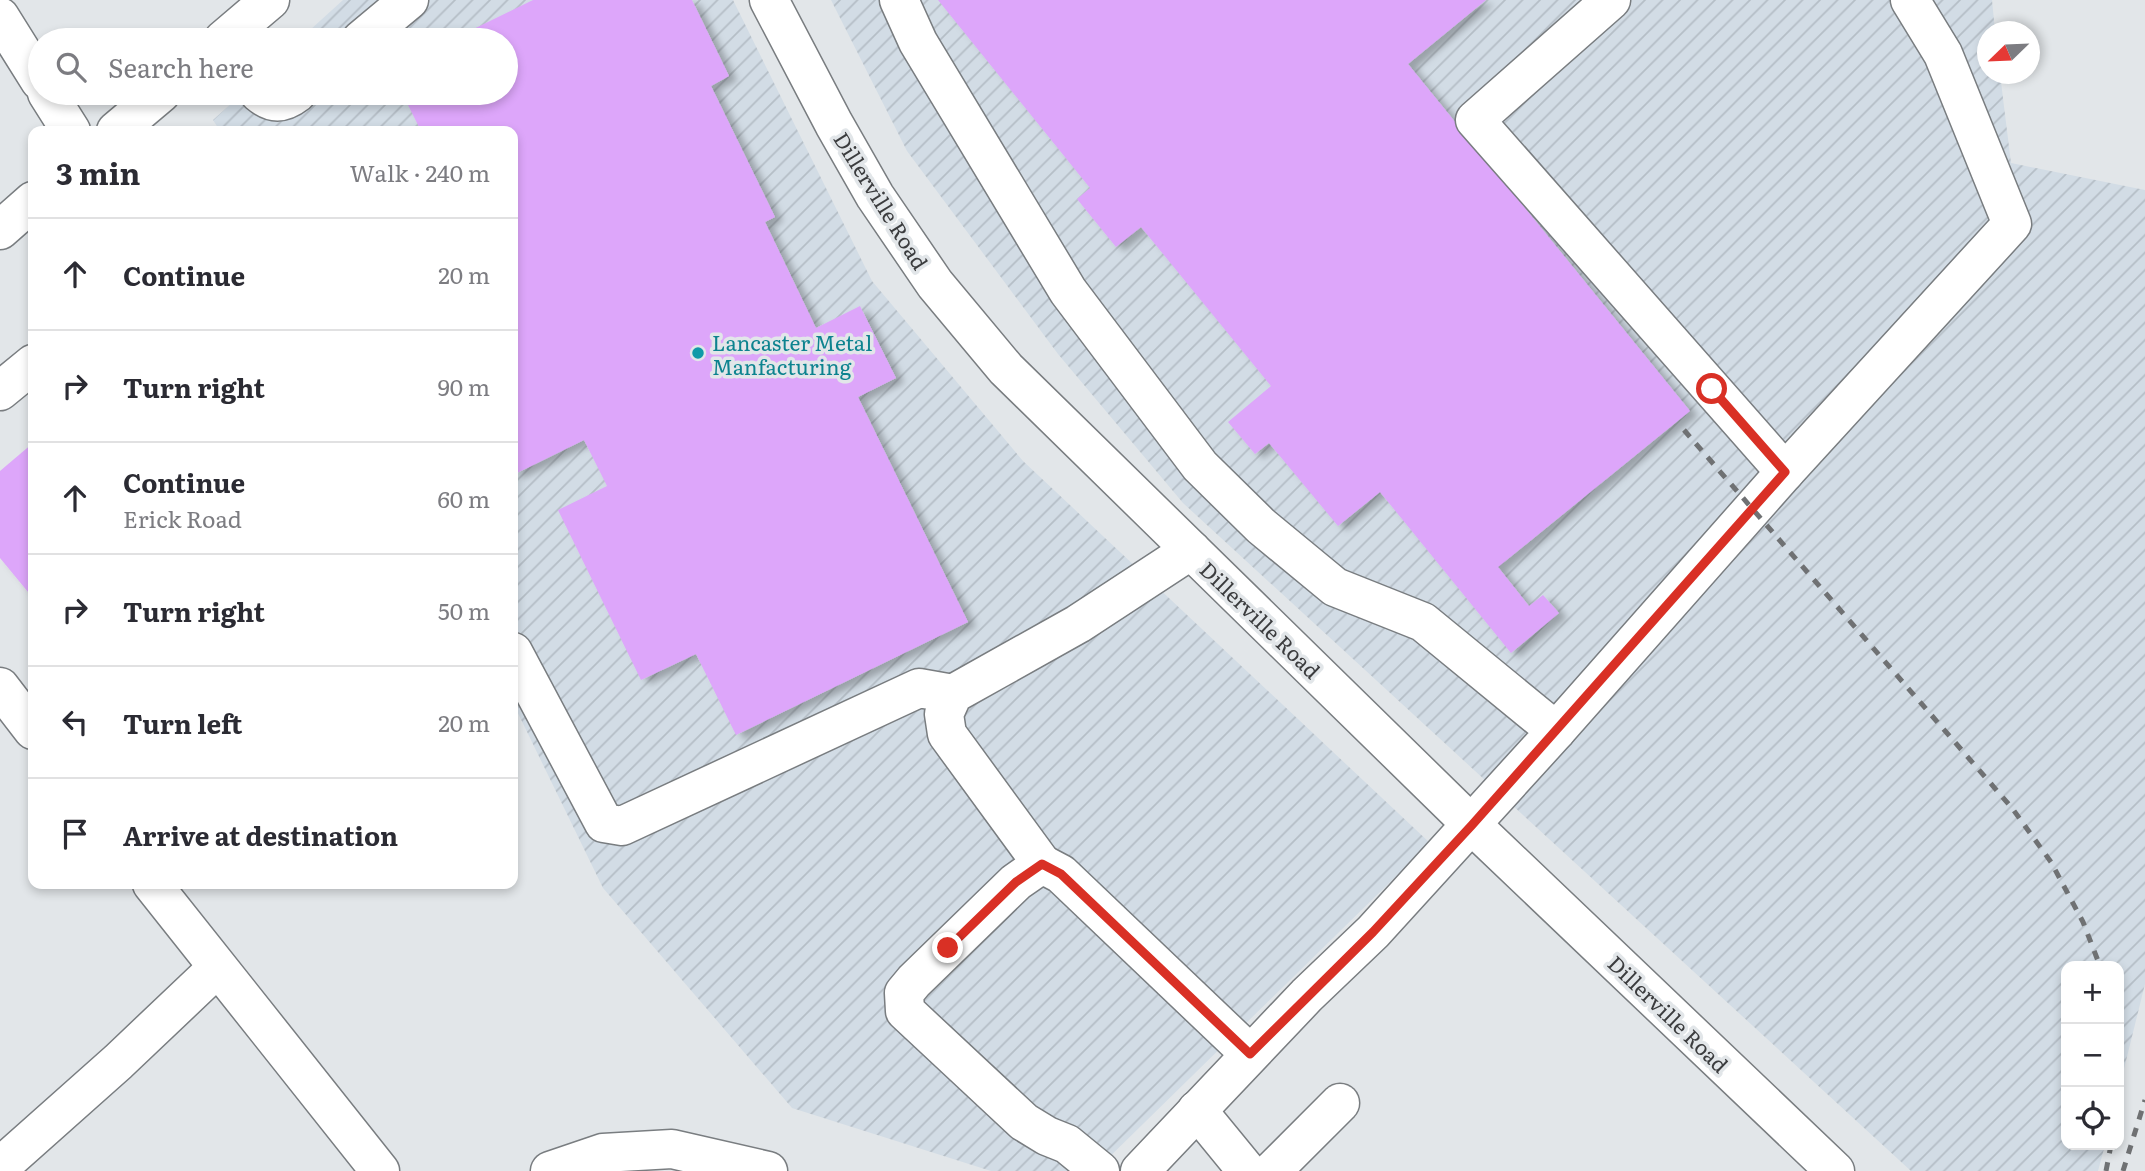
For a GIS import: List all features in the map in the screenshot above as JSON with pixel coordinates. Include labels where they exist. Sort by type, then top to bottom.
[{"type":"main road","points":[[237,28],[270,0]]},
{"type":"main road","points":[[375,28],[409,0]]},
{"type":"main road","name":"Dillerville Road","points":[[769,0],[875,196],[935,284],[1006,369],[1824,1167]]},
{"type":"main road","points":[[899,0],[918,42],[1068,291],[1200,466],[1261,526],[1335,587],[1423,622],[1556,731]]},
{"type":"main road","points":[[1611,0],[1475,120],[1785,472]]},
{"type":"main road","points":[[1140,1171],[1250,1054],[1373,932],[1472,825],[1785,472],[2012,224],[1943,54],[1910,0]]},
{"type":"main road","points":[[0,17],[28,62]]},
{"type":"main road","points":[[55,105],[68,126]]},
{"type":"main road","points":[[122,126],[147,105]]},
{"type":"main road","points":[[0,230],[28,205]]},
{"type":"main road","points":[[0,391],[28,368]]},
{"type":"main road","points":[[1191,550],[1079,624],[953,694],[944,714],[947,734],[1042,864],[1061,874],[1250,1054]]},
{"type":"main road","points":[[518,661],[604,823],[622,826],[919,688],[953,694]]},
{"type":"main road","points":[[0,687],[28,723]]},
{"type":"main road","points":[[1042,864],[1016,882],[914,981],[904,993],[905,1011],[1024,1122],[1067,1144],[1100,1171]]},
{"type":"main road","points":[[156,889],[380,1171]]},
{"type":"main road","points":[[0,1167],[118,1062],[217,968]]},
{"type":"main road","points":[[1272,1171],[1340,1103]]},
{"type":"main road","points":[[1197,1110],[1247,1171]]},
{"type":"main road","points":[[550,1171],[603,1153],[672,1149],[754,1170]]},
{"type":"shaded area","points":[[343,0],[733,0],[872,281],[1023,461],[1430,843],[1095,1171],[991,1171],[792,1108],[603,888],[518,713],[518,126],[217,126],[213,120],[230,105],[518,105],[518,28],[312,28]]},
{"type":"shaded area","points":[[831,0],[1992,0],[1994,21],[1977,21],[1977,84],[2001,84],[2011,163],[2145,190],[2145,984],[2124,1069],[2124,961],[2061,961],[2061,1150],[2104,1150],[2098,1171],[1911,1171],[1183,503],[1058,354],[907,151]]},
{"type":"building","name":"Lancaster Metal Manfacturing","points":[[533,0],[692,0],[729,76],[711,86],[775,217],[765,222],[816,328],[860,306],[896,378],[858,397],[968,622],[736,735],[696,654],[641,680],[558,510],[607,486],[584,440],[518,473],[518,126],[418,126],[408,105],[518,105],[518,28],[476,28]]},
{"type":"building","points":[[938,0],[1486,0],[1408,64],[1690,411],[1498,567],[1529,606],[1543,595],[1559,613],[1511,653],[1380,492],[1338,526],[1269,443],[1255,454],[1228,422],[1271,386],[1141,227],[1116,247],[1077,199],[1090,188]]},
{"type":"building","points":[[28,447],[28,592],[0,558],[0,471]]},
{"type":"railway","points":[[1684,430],[2012,808],[2051,862],[2083,922],[2098,961]]},
{"type":"railway","points":[[2123,1171],[2145,1100]]},
{"type":"railway","points":[[2106,1171],[2110,1150]]},
{"type":"place","name":"Lancaster Metal Manfacturing","points":[[698,353]]},
{"type":"route","points":[[948,948],[1016,882],[1042,864],[1061,874],[1250,1054],[1373,932],[1472,825],[1785,472],[1712,389]]}]
